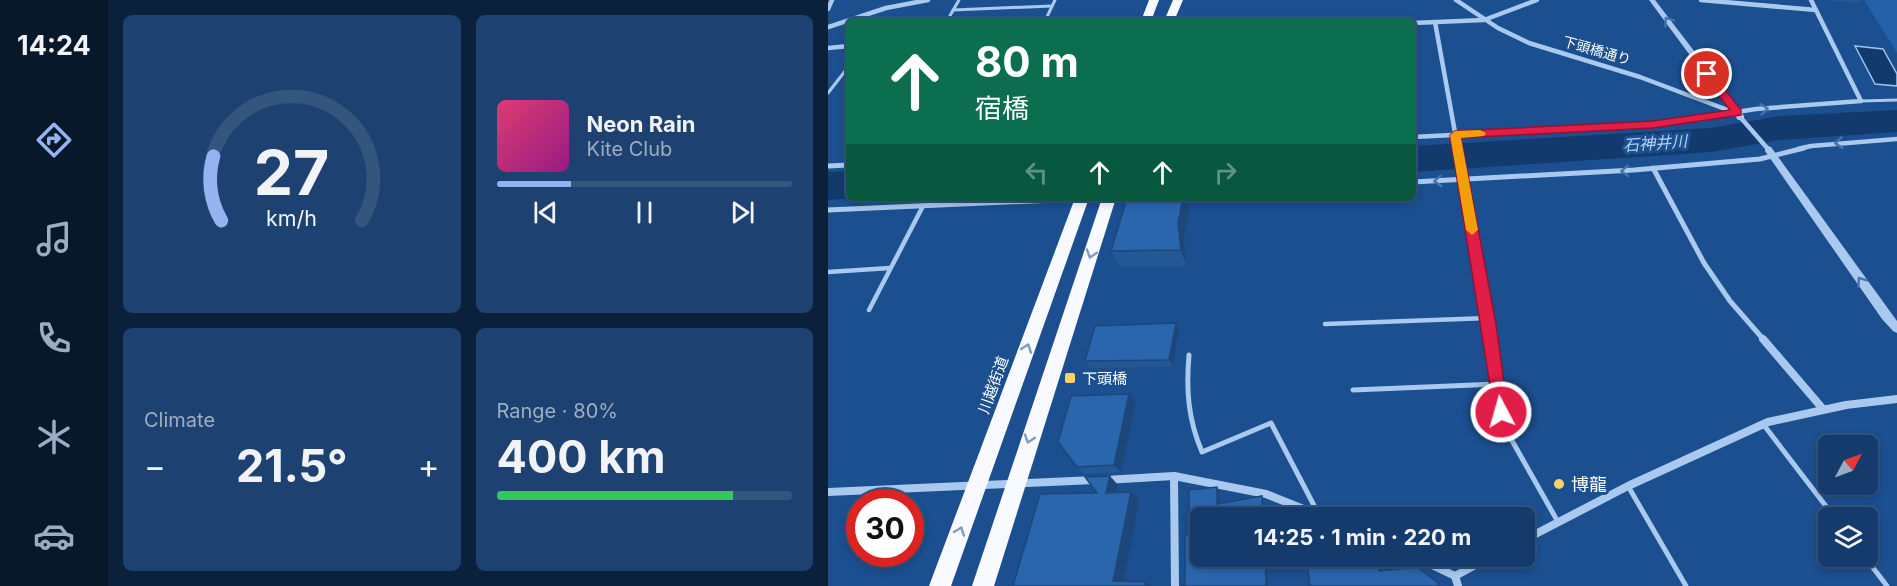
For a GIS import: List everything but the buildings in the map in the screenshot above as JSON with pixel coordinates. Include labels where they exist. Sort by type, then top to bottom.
[{"type":"highway","points":[[1147,18],[1154,0]]},
{"type":"highway","points":[[1170,18],[1178,0]]},
{"type":"highway","name":"川越街道","points":[[940,586],[1081,201]]},
{"type":"highway","points":[[983,586],[1108,201]]},
{"type":"street","points":[[828,9],[834,0]]},
{"type":"street","points":[[855,18],[886,8],[928,0]]},
{"type":"street","name":"下頭橋通り","points":[[1455,0],[1514,37],[1554,52],[1640,77],[1739,115]]},
{"type":"street","points":[[1416,23],[1484,20],[1537,0]]},
{"type":"street","points":[[1652,0],[1770,153],[1886,316],[1897,328]]},
{"type":"street","points":[[1701,0],[1816,10]]},
{"type":"street","points":[[1416,137],[1653,125],[1861,101],[1811,0]]},
{"type":"street","points":[[828,27],[846,21]]},
{"type":"street","points":[[1435,22],[1488,318],[1501,412]]},
{"type":"street","points":[[828,48],[846,46]]},
{"type":"street","points":[[1416,182],[1653,168],[1760,159],[1770,153],[1811,146],[1897,138]]},
{"type":"street","points":[[828,166],[846,165]]},
{"type":"street","points":[[1653,168],[1704,262],[1730,301],[1823,409]]},
{"type":"street","points":[[828,210],[1022,201]]},
{"type":"street","points":[[1535,534],[1628,486],[1763,424],[1823,409],[1897,399]]},
{"type":"street","points":[[1174,476],[1175,586]]},
{"type":"street","points":[[828,492],[1174,476],[1266,494],[1299,507]]},
{"type":"street","points":[[1436,567],[1455,576],[1458,586]]},
{"type":"street","points":[[1455,576],[1472,567]]},
{"type":"lane","points":[[949,18],[959,0]]},
{"type":"lane","points":[[1046,18],[1055,0]]},
{"type":"lane","points":[[953,10],[1052,6]]},
{"type":"lane","points":[[828,93],[846,70]]},
{"type":"lane","points":[[1861,101],[1897,100]]},
{"type":"lane","points":[[869,310],[923,206]]},
{"type":"lane","points":[[828,272],[890,268]]},
{"type":"lane","points":[[1325,324],[1488,318]]},
{"type":"lane","points":[[1189,355],[1185,394],[1190,427],[1202,453],[1271,423],[1317,507]]},
{"type":"lane","points":[[1353,390],[1498,384]]},
{"type":"lane","points":[[1763,424],[1826,507]]},
{"type":"lane","points":[[1506,430],[1558,522]]},
{"type":"lane","points":[[1628,486],[1686,586]]},
{"type":"lane","points":[[1872,567],[1887,586]]},
{"type":"shaded area","points":[[1864,0],[1897,0],[1897,53]]},
{"type":"shaded area","points":[[1855,46],[1883,49],[1897,74],[1897,86],[1875,84]]},
{"type":"waterway","name":"石神井川","points":[[1416,159],[1711,140],[1780,128],[1897,121]]},
{"type":"waterway","name":"石神井川","points":[[828,186],[846,185]]},
{"type":"slow traffic","points":[[1472,230],[1455,135],[1480,133]]},
{"type":"place","name":"下頭橋","points":[[1070,378]]},
{"type":"place","name":"博龍","points":[[1559,484]]},
{"type":"route","points":[[1501,412],[1489,324],[1455,135],[1653,125],[1737,113],[1707,74]]}]
